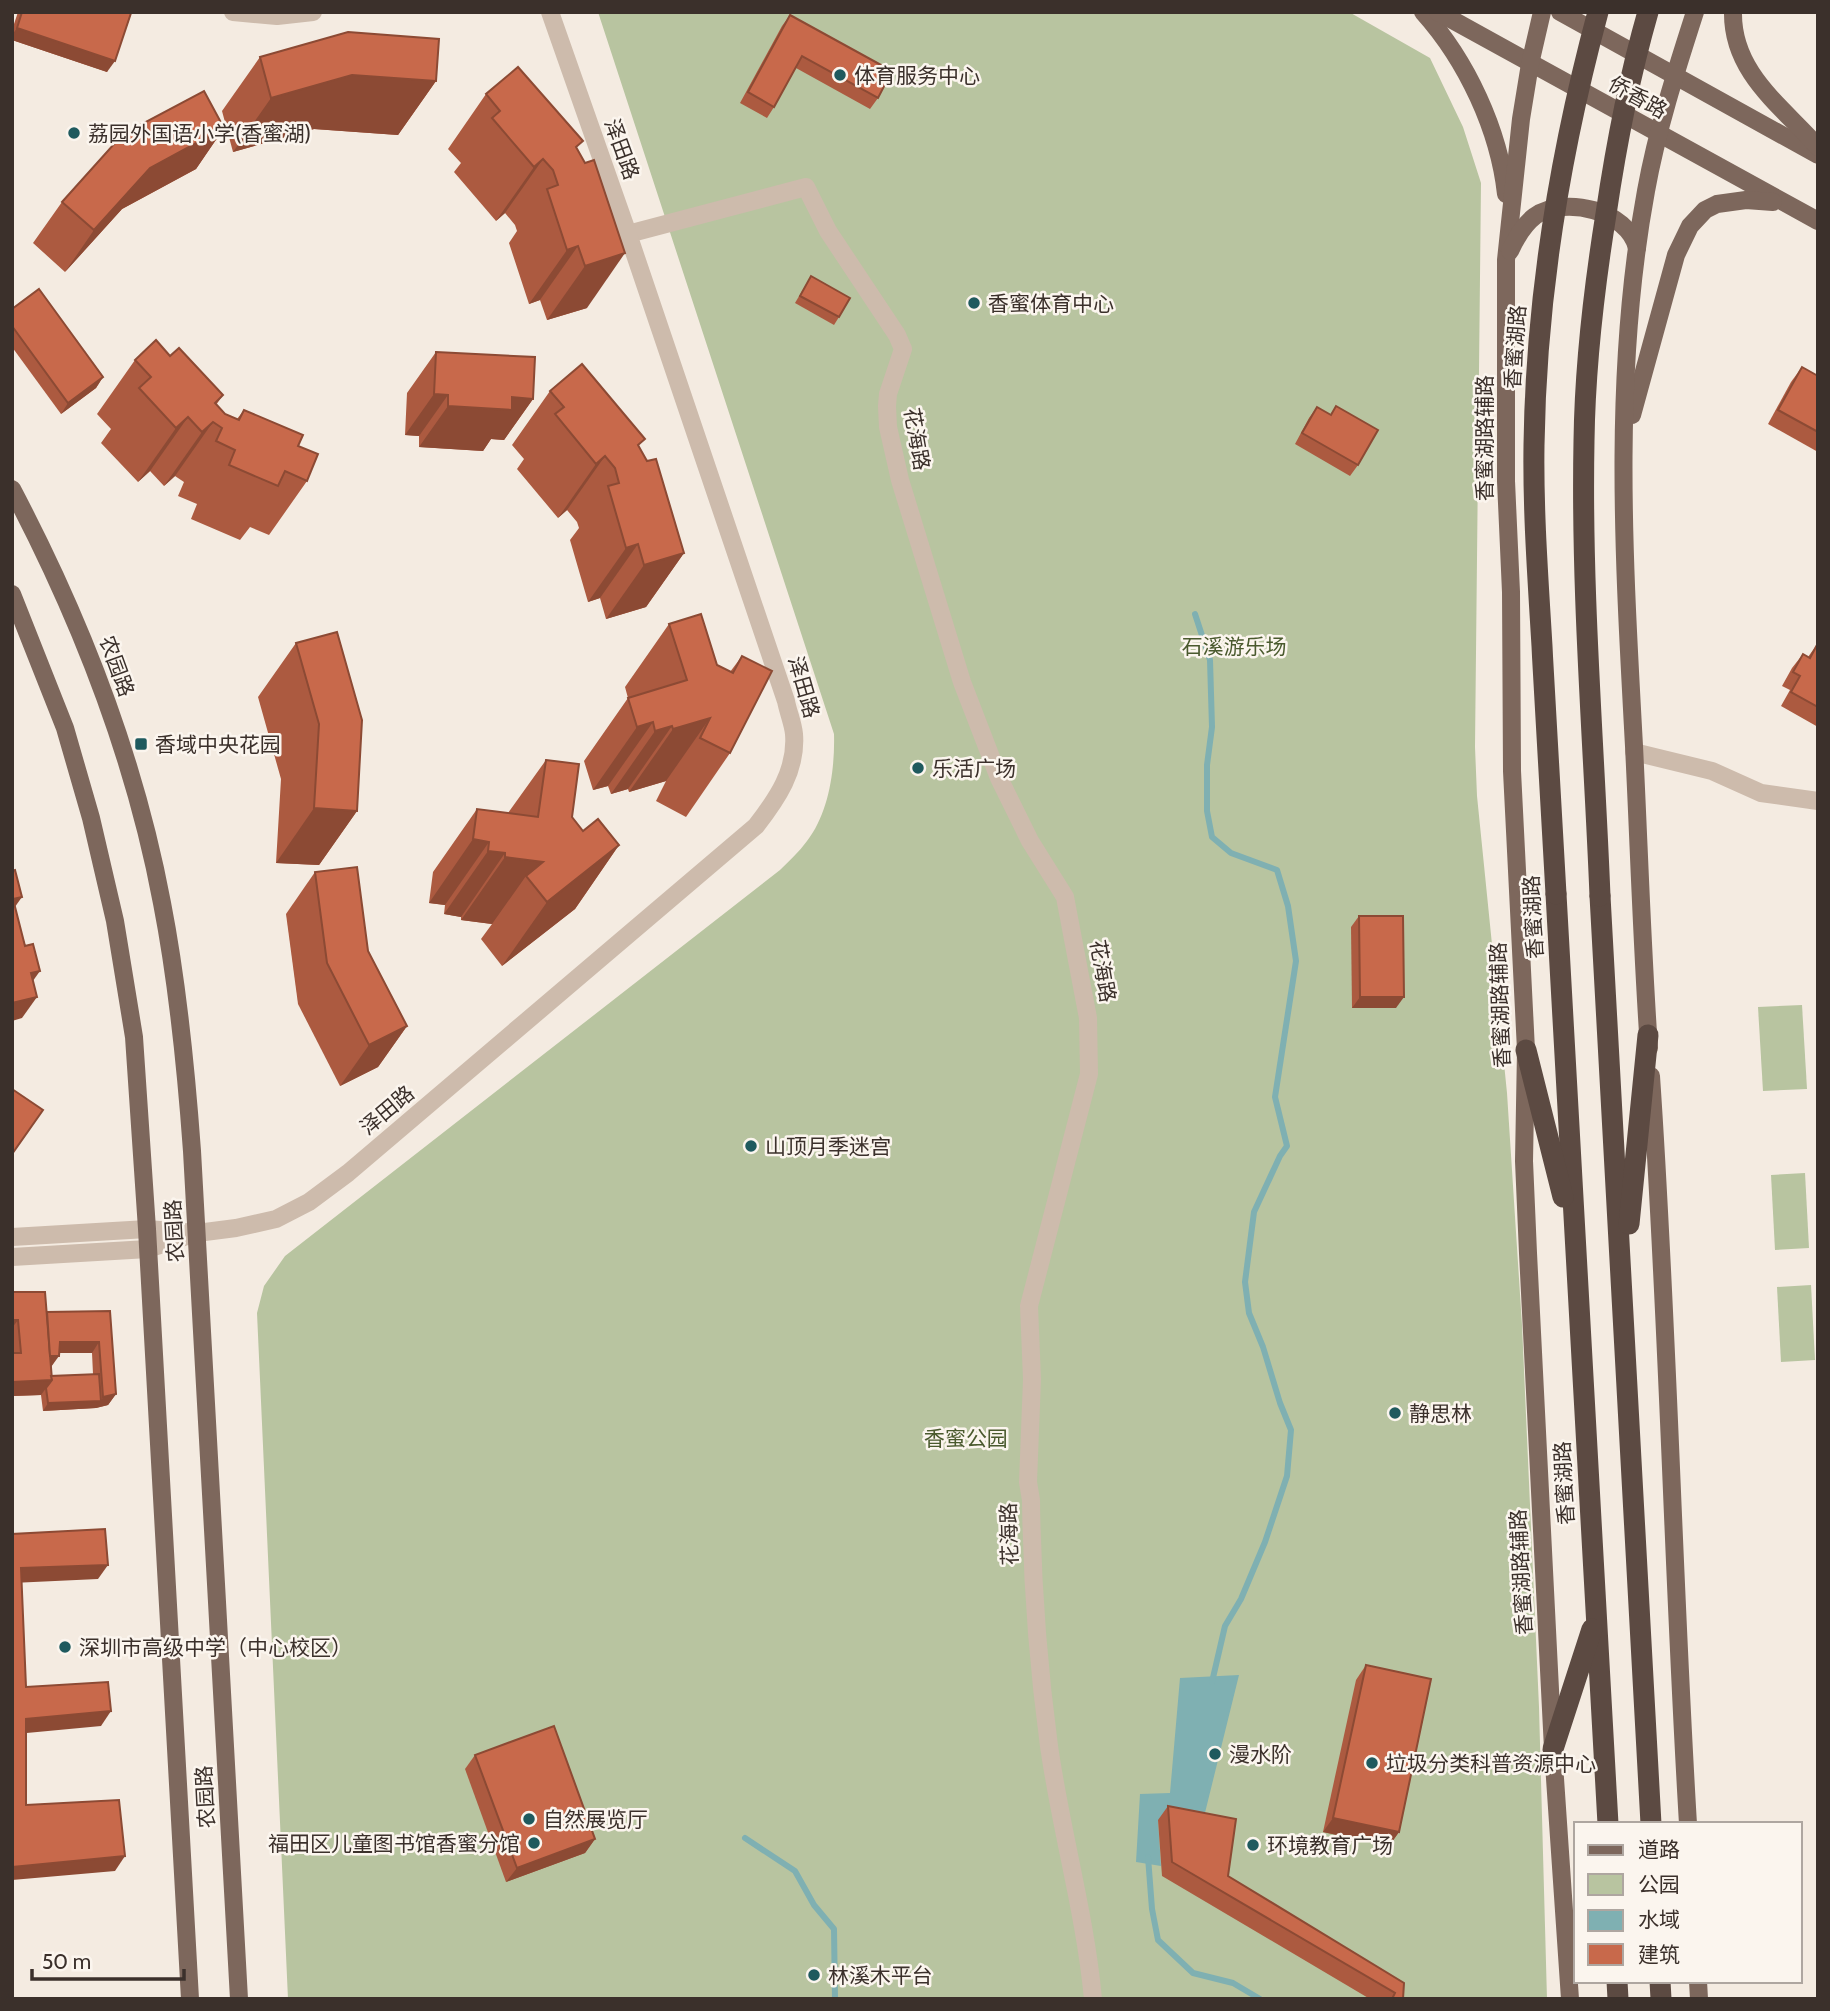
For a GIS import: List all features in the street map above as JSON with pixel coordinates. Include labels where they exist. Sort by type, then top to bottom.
[{"type":"highway","name":"香蜜湖路","points":[[1598,12],[1580,79],[1553,230],[1542,307],[1534,446],[1537,565],[1608,1822]]},
{"type":"highway","points":[[1648,12],[1611,179],[1596,280],[1586,386],[1584,525],[1600,896],[1651,1822]]},
{"type":"highway","points":[[1622,1288],[1648,1035]]},
{"type":"highway","points":[[1525,1050],[1575,1245]]},
{"type":"highway","points":[[1553,1749],[1596,1617]]},
{"type":"main road","points":[[1423,12],[1460,64],[1493,131],[1504,177],[1508,239]]},
{"type":"main road","name":"侨香路","points":[[1437,12],[1818,221]]},
{"type":"main road","name":"香蜜湖路辅路","points":[[1542,12],[1521,119],[1506,260],[1506,481],[1511,592],[1511,771],[1525,1050],[1524,1161],[1553,1749],[1570,1999]]},
{"type":"main road","name":"侨香路","points":[[1560,12],[1818,155]]},
{"type":"main road","points":[[1688,1822],[1676,1630],[1662,1249],[1623,558],[1623,445],[1628,328],[1637,248],[1649,177],[1674,76],[1695,12]]},
{"type":"main road","points":[[1733,12],[1737,44],[1745,66],[1770,98],[1818,147]]},
{"type":"main road","points":[[1623,445],[1673,266],[1690,226],[1705,210],[1731,201],[1767,201],[1796,210]]},
{"type":"main road","points":[[1506,260],[1518,234],[1529,222],[1542,212],[1559,208],[1588,210],[1612,219],[1627,229],[1637,248]]},
{"type":"main road","name":"农园路","points":[[12,489],[44,549],[84,641],[115,728],[142,816],[162,901],[175,981],[185,1064],[197,1233],[239,1999]]},
{"type":"main road","name":"农园路","points":[[12,594],[65,728],[91,818],[115,921],[134,1037],[190,1999]]},
{"type":"street","points":[[233,12],[277,16],[313,12]]},
{"type":"street","name":"泽田路","points":[[12,1257],[148,1249],[197,1233],[275,1219],[309,1202],[348,1173],[756,826],[775,801],[789,773],[794,735],[786,701],[550,12]]},
{"type":"street","name":"花海路","points":[[628,234],[806,187],[828,231],[897,335],[903,349],[887,406],[888,427],[900,480],[962,682],[999,778],[1030,841],[1065,897],[1088,1017],[1089,1074],[1029,1306],[1032,1379],[1028,1482],[1036,1619],[1049,1746],[1072,1876],[1089,1949],[1093,1999]]},
{"type":"street","points":[[1634,752],[1712,771],[1761,793],[1818,801]]},
{"type":"street","name":"泽田路","points":[[12,1237],[147,1229],[197,1233]]},
{"type":"green space","name":"香蜜公园","points":[[598,12],[1349,12],[1430,58],[1463,127],[1481,183],[1475,747],[1477,796],[1507,1093],[1522,1325],[1539,1707],[1547,1999],[288,1999],[257,1313],[264,1286],[285,1256],[780,870],[815,830],[832,776],[834,734]]},
{"type":"green space","points":[[1802,1005],[1807,1089],[1763,1091],[1758,1007]]},
{"type":"green space","points":[[1805,1173],[1809,1248],[1775,1250],[1771,1175]]},
{"type":"green space","points":[[1811,1285],[1815,1360],[1781,1362],[1777,1287]]},
{"type":"water","points":[[1239,1675],[1201,1829],[1158,1820],[1161,1866],[1136,1862],[1140,1794],[1170,1793],[1180,1678]]},
{"type":"building","points":[[22,12],[131,13],[115,61],[17,28]]},
{"type":"building","name":"体育服务中心","points":[[790,15],[892,71],[878,98],[802,56],[774,107],[748,92]]},
{"type":"building","points":[[348,32],[439,39],[436,81],[352,75],[271,98],[260,57]]},
{"type":"building","points":[[518,67],[583,141],[576,147],[585,163],[594,160],[625,253],[585,266],[578,246],[567,250],[547,189],[558,185],[553,170],[543,159],[534,167],[492,118],[500,111],[486,94]]},
{"type":"building","points":[[204,91],[224,128],[150,168],[94,230],[62,202],[123,134]]},
{"type":"building","points":[[811,276],[850,298],[839,317],[800,296]]},
{"type":"building","points":[[39,289],[103,377],[68,403],[12,326],[12,309]]},
{"type":"building","points":[[156,340],[170,356],[179,348],[223,395],[215,403],[225,414],[239,420],[244,410],[303,435],[298,446],[318,454],[307,481],[285,471],[278,486],[229,465],[235,450],[216,441],[222,428],[213,422],[202,432],[188,417],[176,428],[139,388],[151,377],[135,360]]},
{"type":"building","points":[[436,352],[535,357],[533,399],[512,397],[512,410],[448,406],[448,395],[434,394]]},
{"type":"building","points":[[582,364],[645,439],[638,445],[647,461],[656,459],[684,553],[644,565],[638,544],[626,548],[608,486],[619,483],[615,468],[605,456],[596,464],[555,414],[564,407],[550,391]]},
{"type":"building","points":[[1802,367],[1818,376],[1818,432],[1778,410]]},
{"type":"building","points":[[1336,406],[1378,430],[1358,465],[1302,433],[1317,407],[1331,415]]},
{"type":"building","points":[[701,614],[717,665],[733,673],[742,656],[772,671],[730,753],[700,738],[710,718],[673,729],[672,726],[655,731],[653,722],[637,727],[628,698],[687,680],[669,624]]},
{"type":"building","points":[[337,632],[362,720],[357,811],[314,808],[319,724],[296,643]]},
{"type":"building","points":[[1818,643],[1818,707],[1791,692],[1800,676],[1793,672],[1803,654],[1810,658]]},
{"type":"building","points":[[546,760],[579,764],[572,817],[583,831],[598,819],[619,845],[547,902],[526,876],[543,862],[505,857],[505,853],[488,851],[489,842],[473,839],[477,809],[538,817]]},
{"type":"building","points":[[357,867],[368,951],[407,1026],[369,1045],[327,963],[315,872]]},
{"type":"building","points":[[15,870],[22,897],[13,899],[25,946],[33,944],[40,971],[31,973],[37,997],[12,1003],[12,871]]},
{"type":"building","points":[[1359,916],[1403,916],[1404,997],[1360,997]]},
{"type":"building","points":[[12,1089],[43,1110],[12,1154]]},
{"type":"building","points":[[12,1292],[45,1292],[52,1380],[12,1382],[12,1353],[21,1353],[18,1320],[12,1320]]},
{"type":"building","points":[[110,1311],[116,1394],[103,1397],[99,1342],[60,1342],[59,1356],[50,1356],[47,1312]]},
{"type":"building","points":[[99,1374],[101,1401],[48,1403],[46,1388],[52,1380],[51,1376]]},
{"type":"building","points":[[105,1529],[108,1565],[21,1568],[26,1687],[108,1682],[111,1711],[26,1719],[26,1805],[119,1800],[125,1856],[12,1867],[12,1534]]},
{"type":"building","name":"垃圾分类科普资源中心","points":[[1366,1665],[1431,1679],[1399,1832],[1333,1818]]},
{"type":"building","points":[[554,1726],[595,1839],[517,1868],[475,1755]]},
{"type":"building","points":[[1168,1806],[1236,1819],[1228,1876],[1404,1983],[1403,1999],[1392,1999],[1395,1993],[1172,1862]]},
{"type":"waterway","points":[[1195,614],[1210,660],[1212,727],[1207,765],[1207,811],[1212,837],[1231,853],[1277,870],[1288,906],[1296,961],[1275,1097],[1287,1146],[1254,1212],[1245,1282],[1249,1313],[1291,1430],[1287,1476],[1265,1542],[1241,1599],[1225,1626],[1212,1682]]},
{"type":"waterway","points":[[745,1838],[795,1871],[814,1905],[834,1929],[835,1999]]},
{"type":"waterway","points":[[1148,1857],[1152,1909],[1158,1940],[1193,1973],[1233,1983],[1260,1999]]},
{"type":"place","name":"体育服务中心","points":[[840,75]]},
{"type":"place","name":"荔园外国语小学(香蜜湖)","points":[[74,133]]},
{"type":"place","name":"香蜜体育中心","points":[[974,303]]},
{"type":"place","name":"香域中央花园","points":[[141,744]]},
{"type":"place","name":"乐活广场","points":[[918,768]]},
{"type":"place","name":"山顶月季迷宫","points":[[751,1146]]},
{"type":"place","name":"静思林","points":[[1395,1413]]},
{"type":"place","name":"深圳市高级中学（中心校区）","points":[[65,1647]]},
{"type":"place","name":"漫水阶","points":[[1215,1754]]},
{"type":"place","name":"垃圾分类科普资源中心","points":[[1372,1763]]},
{"type":"place","name":"自然展览厅","points":[[529,1819]]},
{"type":"place","name":"福田区儿童图书馆香蜜分馆","points":[[534,1843]]},
{"type":"place","name":"环境教育广场","points":[[1253,1845]]},
{"type":"place","name":"林溪木平台","points":[[814,1975]]},
{"type":"park label","name":"石溪游乐场","points":[[1234,646]]}]
